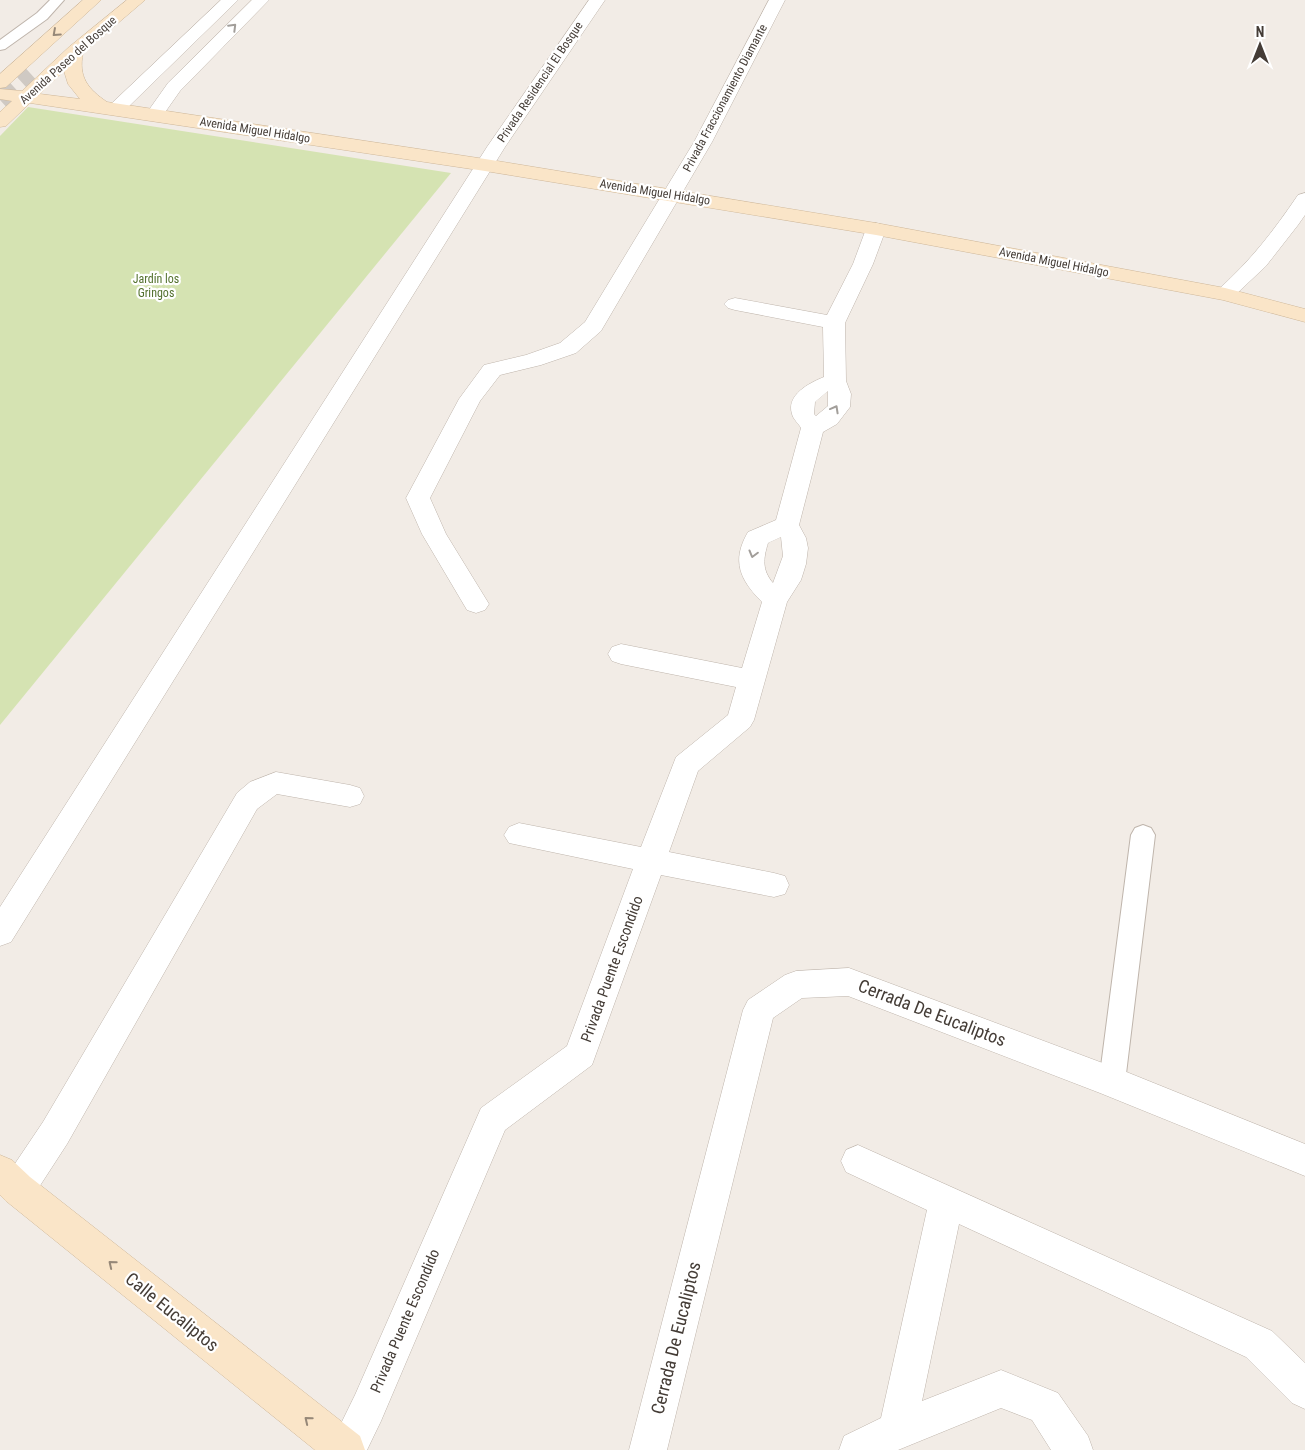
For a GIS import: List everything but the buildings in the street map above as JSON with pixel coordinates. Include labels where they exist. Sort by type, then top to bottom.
[{"type":"main road","name":"Avenida Paseo del Bosque","points":[[0,84],[93,0]]},
{"type":"main road","points":[[30,73],[117,0]]},
{"type":"main road","name":"Avenida Paseo del Bosque","points":[[0,122],[75,51],[137,0]]},
{"type":"main road","points":[[75,51],[71,63],[72,76],[78,87],[88,97],[109,108]]},
{"type":"main road","name":"Avenida Miguel Hidalgo","points":[[0,94],[155,114],[485,165],[876,229],[1225,294],[1305,316]]},
{"type":"main road","name":"Calle Eucaliptos","points":[[9,1180],[346,1450]]},
{"type":"street","points":[[109,108],[230,0]]},
{"type":"street","points":[[155,114],[174,86],[261,0]]},
{"type":"street","name":"Privada Residencial El Bosque","points":[[0,933],[485,165],[597,0]]},
{"type":"street","name":"Privada Fraccionamiento Diamante","points":[[476,604],[434,534],[418,498],[470,399],[492,370],[532,360],[568,348],[593,326],[703,142],[777,0]]},
{"type":"street","points":[[180,46],[209,51]]},
{"type":"street","points":[[1225,294],[1253,269],[1296,216],[1305,199]]},
{"type":"street","points":[[774,600],[756,581],[750,559],[757,538],[787,525],[813,428],[829,419],[838,407],[840,394],[835,381],[834,323],[863,264],[876,229]]},
{"type":"street","points":[[735,304],[834,323]]},
{"type":"street","name":"Privada Puente Escondido","points":[[346,1450],[368,1408],[493,1119],[580,1056],[686,765],[740,720],[774,600],[784,588],[795,562],[794,540],[787,525]]},
{"type":"street","points":[[621,654],[752,680]]},
{"type":"street","points":[[9,1180],[56,1133],[242,809],[254,793],[264,786],[276,783],[350,796]]},
{"type":"street","points":[[519,835],[774,885]]},
{"type":"street","name":"Cerrada De Eucaliptos","points":[[648,1450],[759,1010],[796,985],[849,982],[1112,1082],[1305,1160]]},
{"type":"street","points":[[858,1161],[1259,1344],[1305,1390]]},
{"type":"street","points":[[897,1430],[946,1201]]},
{"type":"street","points":[[858,1450],[897,1430],[1000,1389],[1045,1406],[1074,1450]]},
{"type":"lane","points":[[0,46],[42,16],[57,0]]},
{"type":"lane","points":[[1112,1082],[1143,835]]},
{"type":"green space","name":"Jardín los Gringos","points":[[28,107],[451,173],[0,725],[0,136]]},
{"type":"tunnel","points":[[0,100],[30,73]]}]
